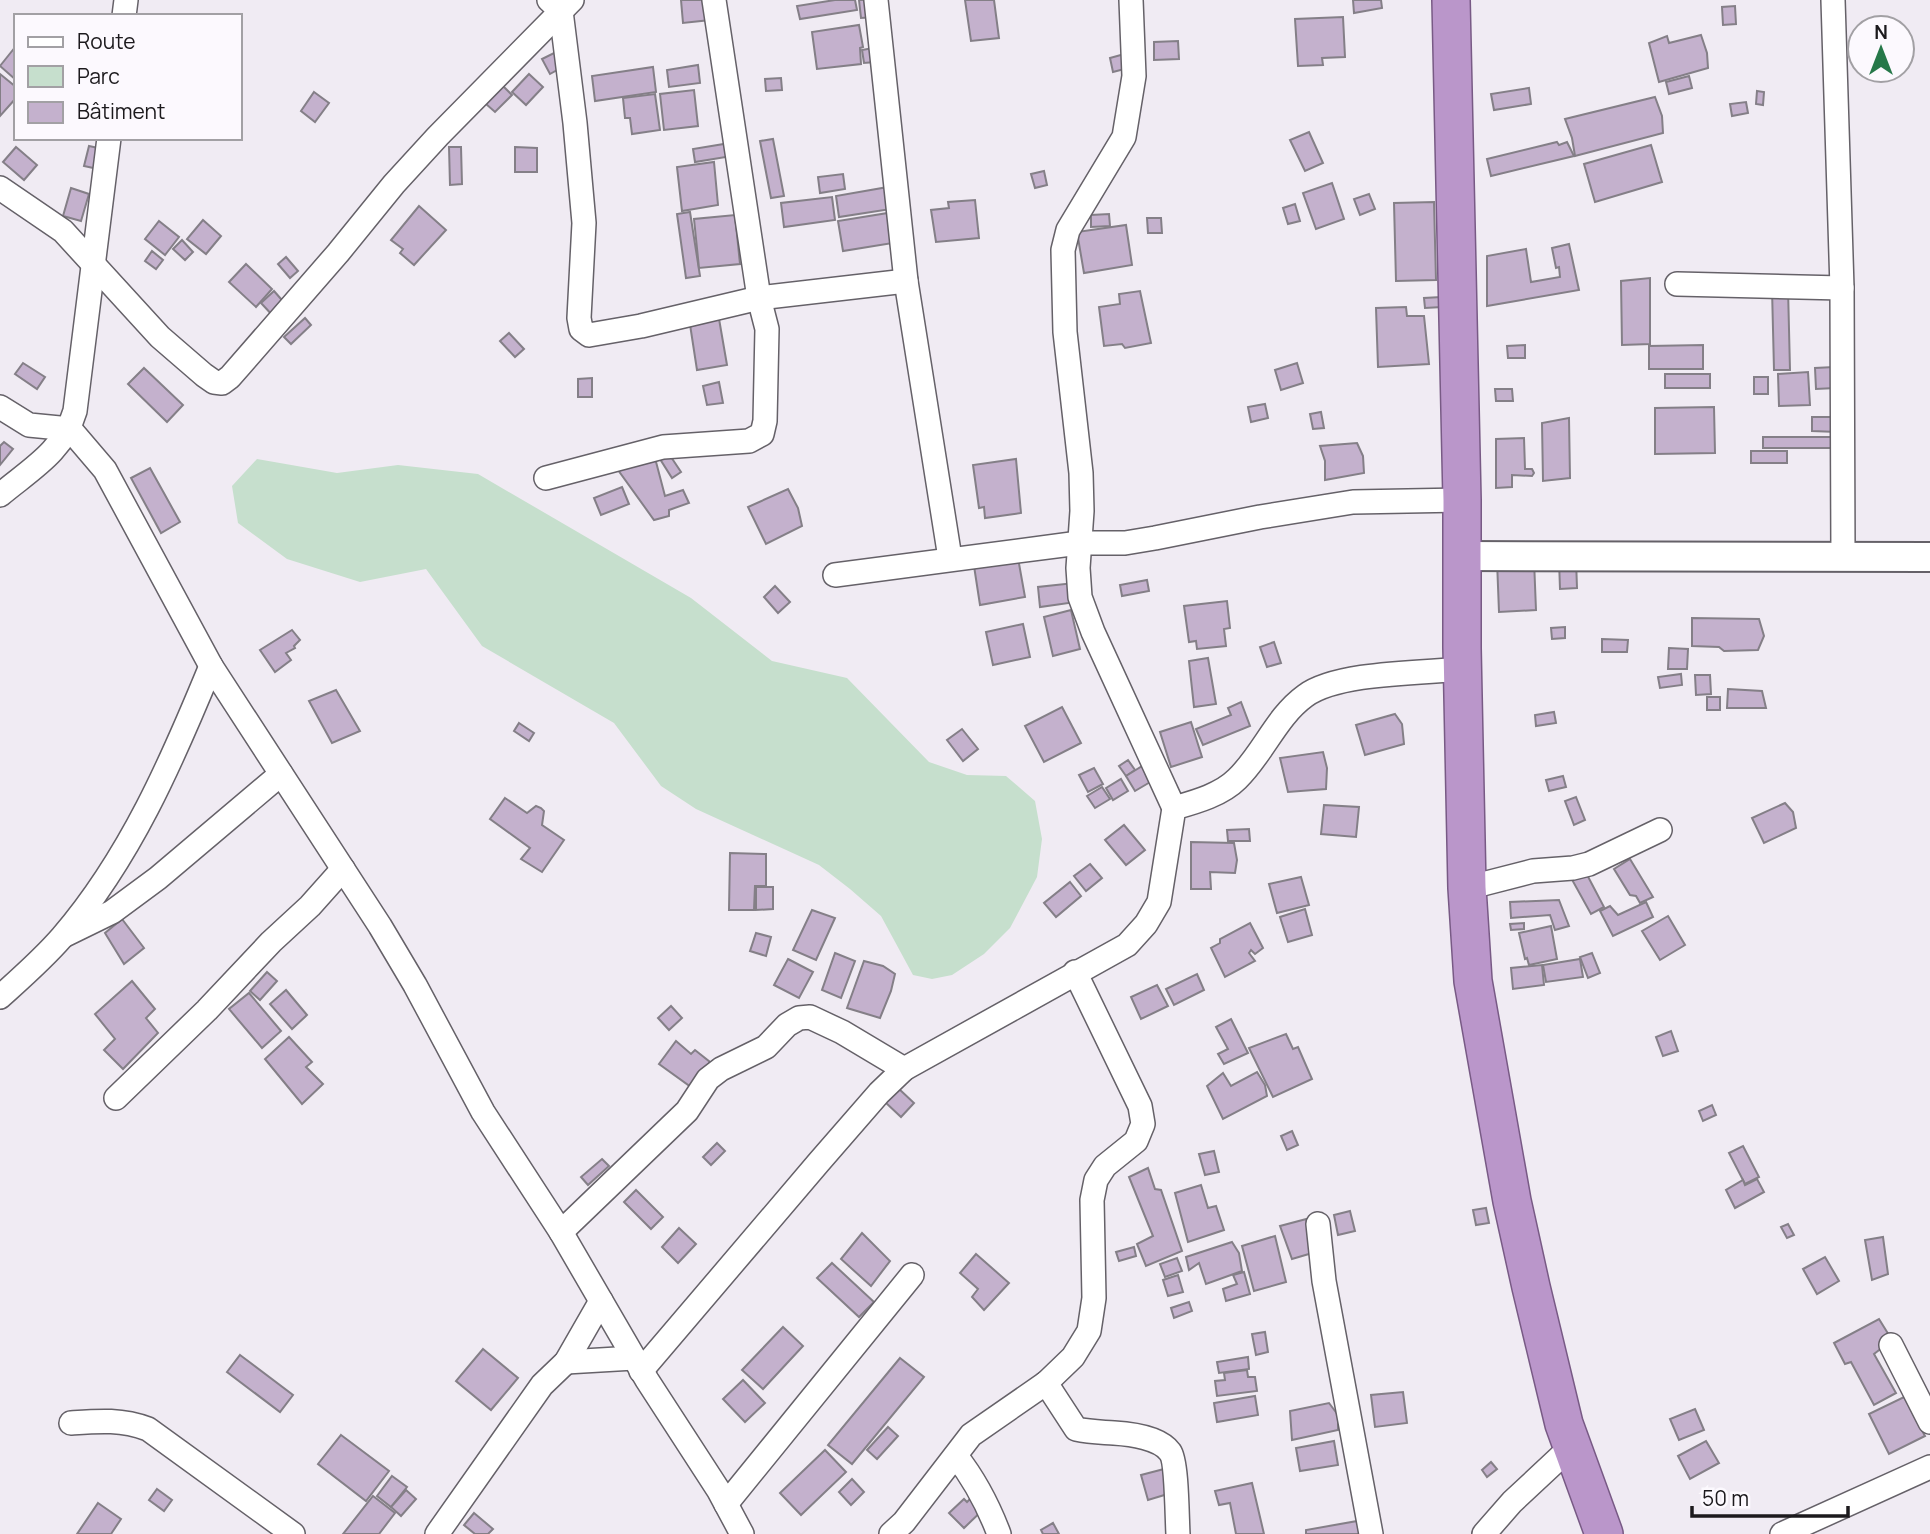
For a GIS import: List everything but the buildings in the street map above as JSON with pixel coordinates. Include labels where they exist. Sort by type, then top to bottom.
[{"type":"highway","points":[[1451,0],[1463,669],[1473,981],[1511,1202],[1549,1366],[1572,1446],[1604,1534]]},
{"type":"street","points":[[546,478],[663,447],[749,440],[762,434],[765,421],[767,328],[759,298],[714,0]]},
{"type":"street","points":[[876,0],[906,281],[950,558]]},
{"type":"street","points":[[638,1365],[879,1093],[904,1069],[1127,945],[1146,924],[1159,902],[1174,808],[1093,632],[1080,597],[1081,473],[1065,332],[1063,250],[1068,230],[1124,137],[1133,76],[1131,0]]},
{"type":"street","points":[[1833,0],[1842,288],[1843,557]]},
{"type":"street","points":[[561,4],[583,223],[579,318],[581,329],[589,335],[759,298],[906,281]]},
{"type":"street","points":[[0,188],[63,231],[160,338],[214,382],[222,383],[329,264],[394,184],[561,4]]},
{"type":"street","points":[[0,495],[52,452],[70,429],[75,411],[109,140]]},
{"type":"street","points":[[1677,284],[1842,288]]},
{"type":"street","points":[[0,407],[29,425],[70,429],[105,470],[211,666],[415,985],[483,1112],[561,1232],[638,1365],[742,1534]]},
{"type":"street","points":[[835,575],[1079,543],[1155,538],[1353,502],[1462,500]]},
{"type":"street","points":[[1462,556],[1930,557]]},
{"type":"street","points":[[0,997],[63,937],[107,876],[169,768],[211,666]]},
{"type":"street","points":[[1174,808],[1215,794],[1236,781],[1277,725],[1306,694],[1327,685],[1368,677],[1463,669]]},
{"type":"street","points":[[63,937],[112,912],[204,842],[281,774]]},
{"type":"street","points":[[1468,888],[1533,871],[1589,864],[1660,830]]},
{"type":"street","points":[[116,1098],[310,906],[342,869]]},
{"type":"street","points":[[107,876],[128,900]]},
{"type":"street","points":[[891,1534],[904,1522],[971,1434],[1046,1383],[1073,1357],[1090,1331],[1094,1298],[1092,1200],[1096,1180],[1105,1166],[1136,1141],[1143,1124],[1140,1106],[1075,972]]},
{"type":"street","points":[[561,1232],[687,1111],[708,1079],[720,1069],[766,1047],[799,1018],[810,1017],[842,1032],[904,1069]]},
{"type":"street","points":[[1318,1224],[1324,1281],[1371,1534]]},
{"type":"street","points":[[726,1504],[912,1275]]},
{"type":"street","points":[[437,1534],[542,1385],[566,1362],[601,1301]]},
{"type":"street","points":[[1891,1345],[1930,1422]]},
{"type":"street","points":[[566,1362],[638,1365]]},
{"type":"street","points":[[1046,1383],[1076,1429],[1150,1440],[1164,1445],[1173,1455],[1178,1534]]},
{"type":"street","points":[[71,1423],[110,1420],[129,1422],[148,1429],[293,1534]]},
{"type":"street","points":[[1484,1534],[1512,1502],[1572,1446]]},
{"type":"street","points":[[956,1456],[973,1477],[999,1534]]},
{"type":"street","points":[[1782,1534],[1930,1467]]},
{"type":"green space","points":[[257,459],[337,473],[398,465],[478,474],[691,598],[772,661],[847,678],[929,762],[967,775],[1006,776],[1035,801],[1042,839],[1037,877],[1010,928],[984,954],[952,975],[932,979],[913,975],[881,916],[850,889],[819,865],[696,809],[661,786],[614,723],[482,646],[426,569],[360,582],[287,559],[238,523],[232,486]]}]
